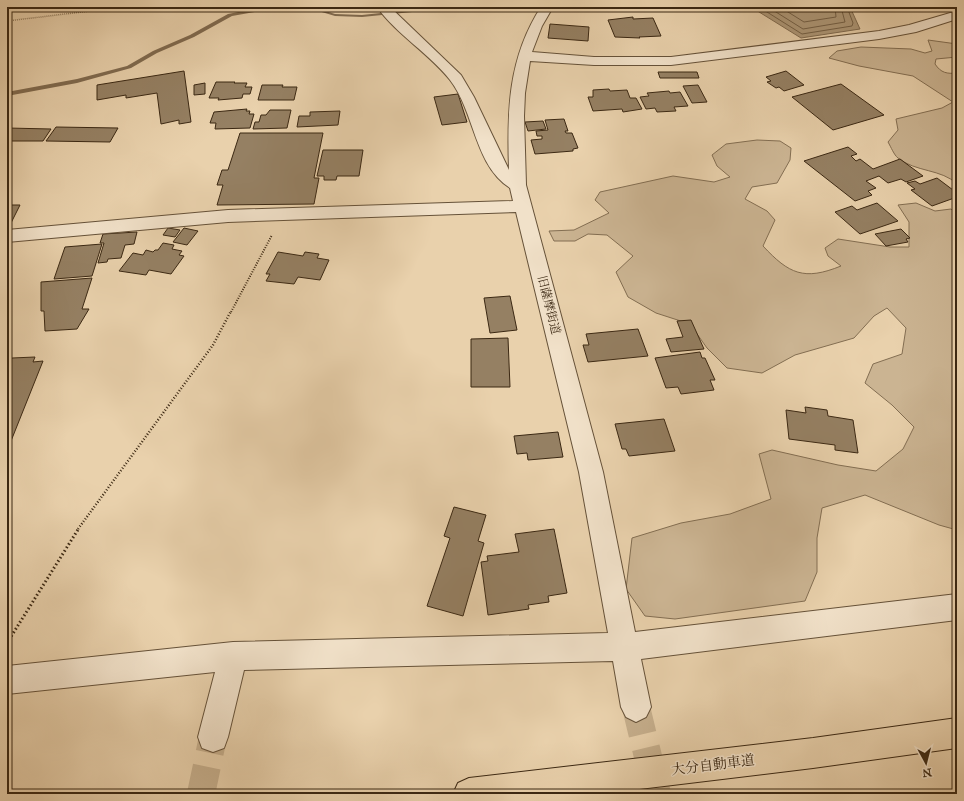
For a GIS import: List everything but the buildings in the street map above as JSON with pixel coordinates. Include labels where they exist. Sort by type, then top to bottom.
[{"type":"highway","name":"大分自動車道","points":[[470,794],[813,753],[957,733]]},
{"type":"street","points":[[384,7],[456,78],[467,97],[496,163],[506,176],[518,185]]},
{"type":"street","name":"旧薩摩街道","points":[[547,7],[534,27],[525,56],[516,104],[515,130],[518,185],[522,206],[591,472],[636,707]]},
{"type":"street","points":[[525,56],[594,61],[671,60],[879,35],[911,29],[957,15]]},
{"type":"street","points":[[7,236],[228,216],[522,206]]},
{"type":"street","points":[[7,680],[233,656],[624,648],[957,607]]},
{"type":"street","points":[[213,737],[233,656]]},
{"type":"path","points":[[7,21],[124,7]]},
{"type":"path","points":[[7,643],[78,529],[213,346],[283,214]]},
{"type":"shaded area","points":[[928,40],[957,44],[957,57],[936,59],[935,64],[944,72],[957,73],[957,184],[944,176],[905,163],[897,157],[888,142],[898,130],[896,119],[942,108],[953,102],[913,76],[859,66],[829,58],[837,51],[861,47],[911,49],[925,53],[932,51]]},
{"type":"shaded area","points":[[757,140],[780,141],[791,148],[790,160],[777,183],[752,187],[745,199],[767,211],[775,220],[763,246],[772,256],[789,269],[807,274],[828,271],[841,266],[828,256],[825,248],[838,239],[890,247],[909,247],[909,222],[898,205],[916,203],[935,211],[951,209],[957,214],[957,530],[939,525],[865,495],[822,508],[817,538],[817,572],[805,601],[675,619],[645,616],[626,589],[632,538],[681,523],[730,514],[771,499],[759,454],[772,450],[838,465],[876,471],[903,449],[914,427],[892,405],[865,383],[873,364],[902,354],[906,328],[887,308],[874,316],[854,338],[795,355],[762,373],[727,368],[707,348],[690,324],[656,313],[628,297],[616,272],[633,256],[607,235],[588,234],[575,241],[554,241],[549,231],[574,230],[609,213],[595,200],[600,192],[673,176],[714,182],[730,177],[717,166],[712,155],[726,144]]},
{"type":"water","points":[[751,7],[850,7],[860,29],[801,38]]},
{"type":"waterway","points":[[7,94],[77,81],[129,67],[155,52],[192,36],[230,15],[258,9],[280,7]]},
{"type":"waterway","points":[[298,7],[316,9],[335,15],[362,16],[452,7]]},
{"type":"tunnel","points":[[636,707],[657,794]]},
{"type":"tunnel","points":[[201,794],[213,737]]}]
